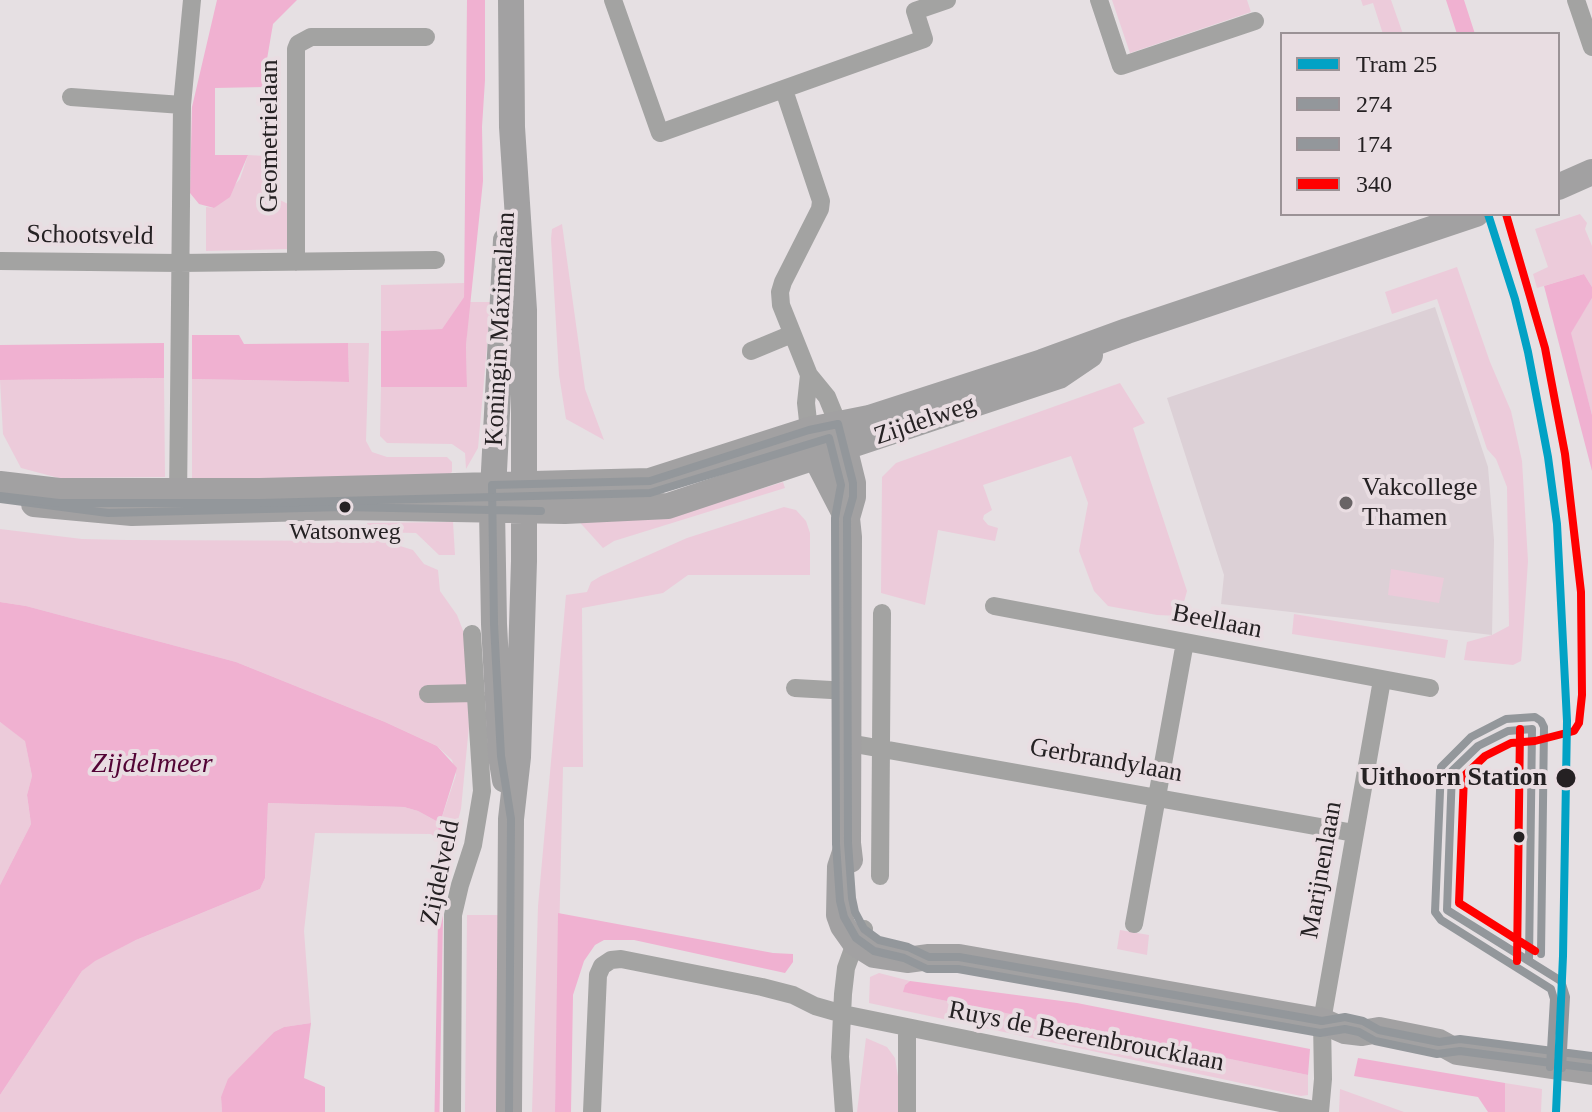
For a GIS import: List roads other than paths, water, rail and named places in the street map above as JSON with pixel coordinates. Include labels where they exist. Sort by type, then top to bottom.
[{"type":"street","points":[[178,501],[182,105],[192,0]]},
{"type":"street","name":"Koningin Máximalaan","points":[[509,1112],[511,819],[518,757],[524,498],[524,310],[512,127],[511,0]]},
{"type":"street","points":[[613,0],[660,133],[924,39],[915,11],[947,0]]},
{"type":"street","points":[[1099,0],[1121,66],[1255,21]]},
{"type":"street","points":[[1576,0],[1592,47]]},
{"type":"street","name":"Geometrielaan","points":[[296,262],[298,44],[304,38],[311,37],[426,37]]},
{"type":"street","points":[[784,90],[821,201],[780,292],[781,305],[809,375],[827,397],[842,436],[853,497],[847,518]]},
{"type":"street","points":[[71,97],[182,105]]},
{"type":"street","name":"Koningin Máximalaan","points":[[511,819],[501,756],[492,497],[512,127]]},
{"type":"street","name":"Zijdelweg","points":[[524,498],[668,506],[816,458],[869,418],[1470,216]]},
{"type":"street","points":[[179,263],[436,260]]},
{"type":"street","name":"Schootsveld","points":[[0,261],[179,263]]},
{"type":"street","points":[[751,351],[792,334]]},
{"type":"street","points":[[809,375],[806,403],[809,430],[816,458],[847,518],[849,537],[848,843],[860,936],[846,968],[840,1057],[844,1112]]},
{"type":"street","name":"Zijdelweg","points":[[524,498],[650,481],[809,430],[842,436]]},
{"type":"street","points":[[0,484],[178,501]]},
{"type":"street","points":[[0,499],[108,513],[260,491],[524,498]]},
{"type":"street","name":"Beellaan","points":[[994,606],[1430,688]]},
{"type":"street","points":[[880,876],[882,613]]},
{"type":"street","name":"Zijdelveld","points":[[452,1112],[453,915],[479,821],[482,791],[472,634]]},
{"type":"street","points":[[1134,924],[1185,642]]},
{"type":"street","name":"Marijnenlaan","points":[[1320,1111],[1322,1021],[1382,680]]},
{"type":"street","points":[[795,688],[849,691]]},
{"type":"street","points":[[428,694],[476,693]]},
{"type":"street","name":"Gerbrandylaan","points":[[849,743],[1354,833]]},
{"type":"street","points":[[860,936],[908,947],[929,957],[959,957],[1322,1021],[1345,1031],[1362,1033],[1379,1030],[1439,1042],[1457,1052],[1562,1060],[1592,1056]]},
{"type":"street","name":"Ruys de Beerenbroucklaan","points":[[592,1112],[598,975],[602,966],[623,950],[763,978],[815,1006],[843,1014],[1320,1111]]},
{"type":"street","points":[[907,1027],[907,1112]]},
{"type":"street","points":[[1562,1060],[1592,1072]]},
{"type":"water","points":[[217,0],[297,0],[273,24],[265,87],[215,88],[215,155],[248,155],[230,197],[214,208],[199,204],[190,193],[192,107]]},
{"type":"water","points":[[467,0],[485,0],[485,80],[483,181],[466,345],[467,387],[381,387],[381,331],[442,329],[464,297]]},
{"type":"water","points":[[1446,0],[1464,0],[1474,32],[1456,32]]},
{"type":"water","points":[[1584,274],[1592,287],[1592,298],[1571,333],[1592,415],[1592,471],[1544,286]]},
{"type":"water","points":[[192,335],[239,335],[244,344],[348,343],[349,382],[192,379]]},
{"type":"water","points":[[164,343],[164,378],[0,380],[0,345]]},
{"type":"water","name":"Zijdelmeer","points":[[0,602],[26,606],[236,662],[437,746],[457,768],[440,823],[404,807],[268,803],[265,878],[260,889],[136,940],[82,971],[0,1095],[0,885],[31,824],[27,795],[32,776],[25,741],[0,722]]},
{"type":"water","points":[[558,913],[773,953],[793,954],[793,962],[785,973],[634,940],[604,940],[595,945],[584,961],[573,995],[571,1112],[555,1112]]},
{"type":"water","points":[[910,981],[1077,1003],[1310,1049],[1308,1075],[903,992]]},
{"type":"water","points":[[311,1023],[304,1078],[325,1087],[325,1112],[222,1112],[221,1097],[228,1079],[274,1032],[284,1027]]},
{"type":"water","points":[[1358,1058],[1505,1083],[1505,1112],[1488,1112],[1478,1097],[1354,1076]]},
{"type":"waterway","points":[[437,1112],[440,823]]},
{"type":"tram line","name":"25","points":[[1489,216],[1528,352],[1557,524],[1567,721],[1563,956],[1556,1112]]},
{"type":"place","name":"Vakcollege Thamen","points":[[1346,503]]},
{"type":"place","name":"Watsonweg","points":[[345,507]]},
{"type":"place","name":"Uithoorn Station","points":[[1566,778]]}]
